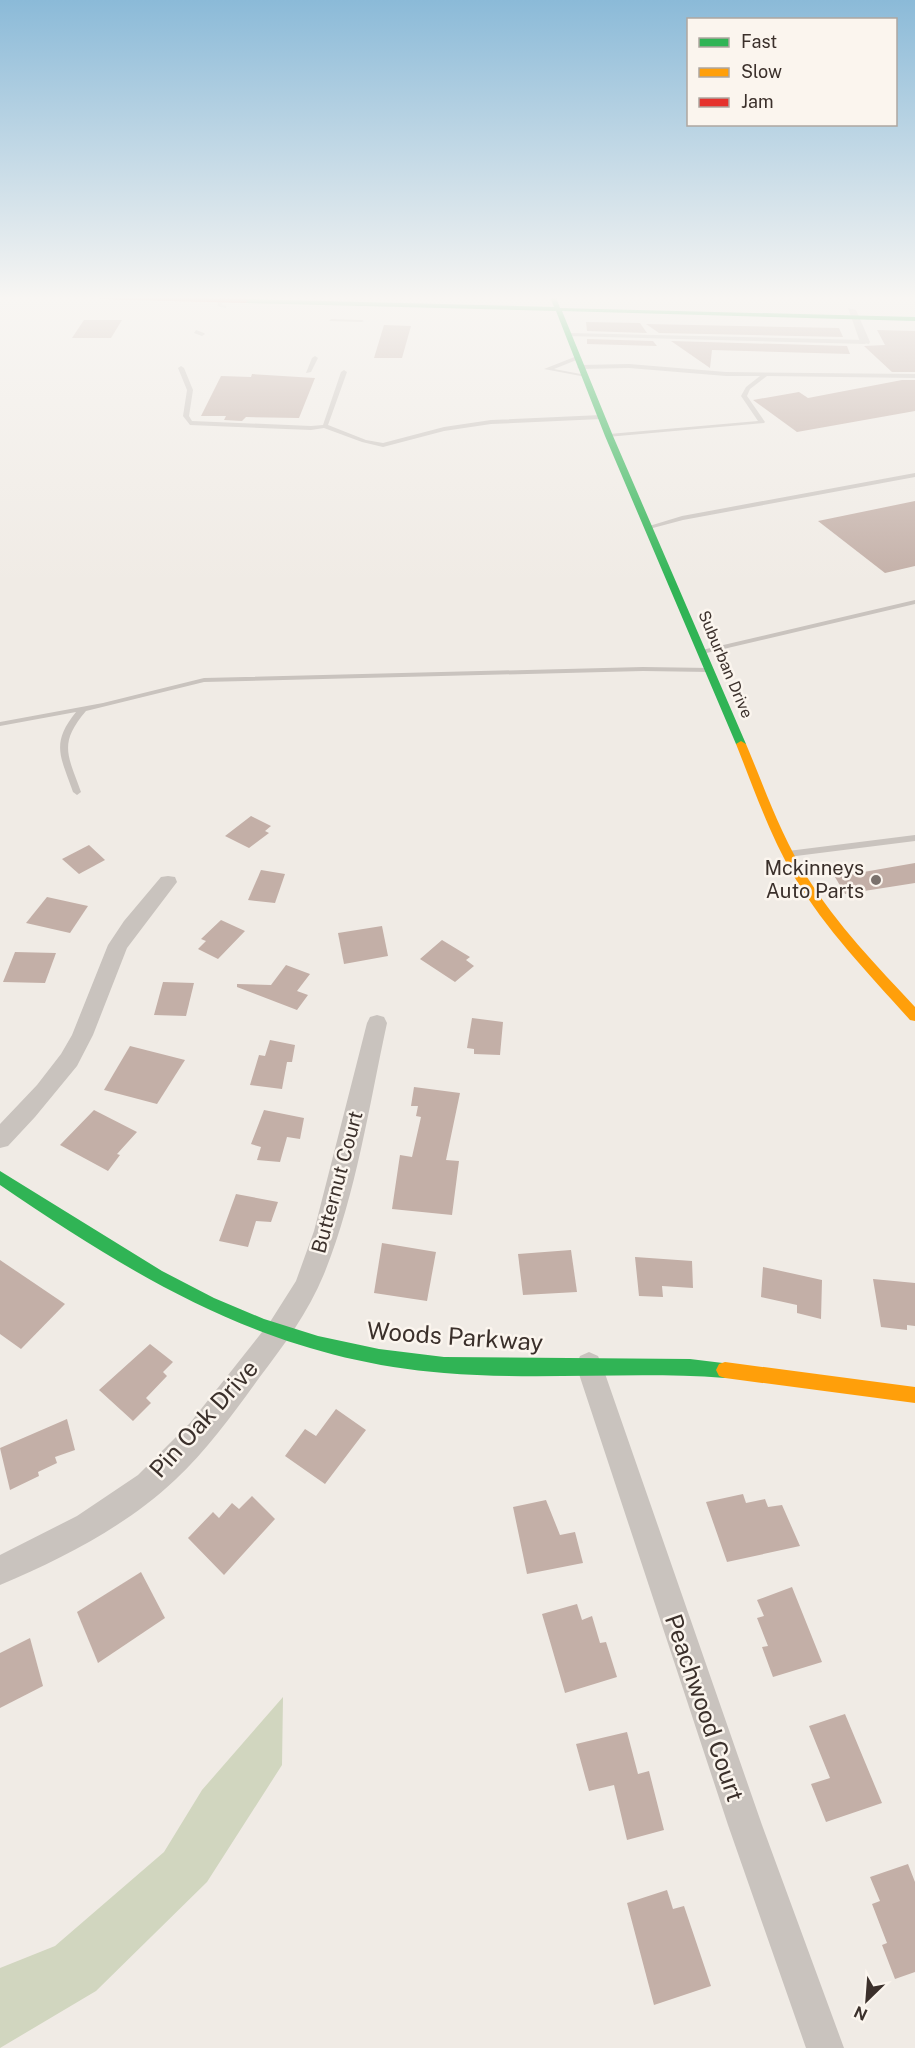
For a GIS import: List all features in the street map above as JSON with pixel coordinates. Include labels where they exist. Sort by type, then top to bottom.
[{"type":"main road","name":"Suburban Drive","points":[[591,393],[788,854],[812,893],[849,941],[915,1016]]},
{"type":"main road","name":"Woods Parkway","points":[[0,1177],[103,1247],[165,1284],[220,1311],[278,1334],[351,1353],[404,1361],[500,1367],[643,1363],[697,1366],[915,1395]]},
{"type":"street","points":[[0,1140],[34,1104],[69,1061],[94,1011],[114,953],[130,927],[168,882]]},
{"type":"street","name":"Butternut Court","points":[[278,1334],[300,1300],[317,1262],[377,1023]]},
{"type":"street","name":"Pin Oak Drive","points":[[0,1570],[72,1535],[122,1504],[166,1469],[222,1406],[278,1334]]},
{"type":"street","name":"Peachwood Court","points":[[589,1365],[737,1803],[825,2048]]},
{"type":"lane","points":[[190,393],[186,416],[190,423],[311,428],[325,426],[383,445],[444,429],[491,422],[601,417]]},
{"type":"lane","points":[[325,426],[337,393]]},
{"type":"lane","points":[[609,436],[762,422],[744,396],[746,393]]},
{"type":"lane","points":[[649,527],[682,518],[915,475]]},
{"type":"lane","points":[[702,652],[915,602]]},
{"type":"lane","points":[[0,724],[84,708],[204,680],[643,669],[710,670]]},
{"type":"lane","points":[[77,792],[62,747],[62,738],[66,728],[84,708]]},
{"type":"lane","points":[[788,854],[915,838]]},
{"type":"green space","points":[[283,1697],[282,1765],[207,1882],[96,1991],[0,2048],[0,1968],[55,1946],[164,1852],[202,1790]]},
{"type":"building","points":[[213,393],[309,393],[299,418],[246,417],[242,421],[224,420],[226,416],[201,416]]},
{"type":"building","points":[[796,393],[808,398],[836,393],[915,393],[915,411],[797,432],[753,400]]},
{"type":"building","points":[[915,501],[915,566],[885,573],[818,521]]},
{"type":"building","points":[[251,816],[271,826],[265,831],[269,833],[249,848],[225,836]]},
{"type":"building","points":[[89,845],[105,860],[79,874],[62,859]]},
{"type":"building","name":"Mckinneys Auto Parts","points":[[915,863],[915,883],[845,894],[835,877]]},
{"type":"building","points":[[261,870],[285,874],[275,903],[248,900]]},
{"type":"building","points":[[47,897],[88,906],[70,933],[26,923]]},
{"type":"building","points":[[221,920],[245,931],[218,959],[198,949],[206,941],[201,939]]},
{"type":"building","points":[[382,926],[388,956],[344,964],[338,933]]},
{"type":"building","points":[[442,940],[470,957],[466,960],[474,966],[455,982],[420,959]]},
{"type":"building","points":[[15,952],[56,953],[45,983],[3,982]]},
{"type":"building","points":[[286,965],[310,974],[297,991],[308,995],[297,1010],[237,987],[237,984],[271,985]]},
{"type":"building","points":[[163,982],[194,983],[186,1016],[154,1015]]},
{"type":"building","points":[[472,1018],[503,1022],[500,1055],[474,1054],[474,1049],[467,1048]]},
{"type":"building","points":[[270,1040],[295,1045],[292,1062],[287,1062],[282,1089],[250,1085],[259,1055],[265,1056]]},
{"type":"building","points":[[130,1046],[185,1060],[157,1104],[104,1090]]},
{"type":"building","points":[[414,1087],[460,1093],[446,1160],[459,1161],[452,1215],[392,1209],[400,1155],[412,1157],[421,1117],[416,1116],[418,1106],[411,1106]]},
{"type":"building","points":[[94,1110],[137,1132],[117,1154],[120,1155],[108,1171],[60,1145]]},
{"type":"building","points":[[264,1110],[304,1118],[300,1139],[287,1137],[280,1162],[257,1160],[261,1147],[251,1144]]},
{"type":"building","points":[[236,1194],[278,1202],[271,1222],[256,1221],[248,1247],[219,1241]]},
{"type":"building","points":[[382,1243],[436,1252],[427,1301],[374,1293]]},
{"type":"building","points":[[571,1250],[577,1292],[523,1295],[518,1254]]},
{"type":"building","points":[[635,1257],[692,1261],[693,1288],[662,1286],[663,1297],[639,1296]]},
{"type":"building","points":[[0,1260],[65,1304],[21,1349],[0,1334]]},
{"type":"building","points":[[763,1267],[822,1280],[821,1319],[797,1313],[797,1305],[761,1297]]},
{"type":"building","points":[[873,1279],[915,1283],[915,1326],[907,1325],[907,1330],[881,1327]]},
{"type":"building","points":[[150,1344],[173,1362],[163,1372],[167,1376],[146,1398],[151,1403],[133,1421],[99,1390]]},
{"type":"building","points":[[336,1409],[366,1430],[325,1484],[285,1456],[305,1429],[316,1436]]},
{"type":"building","points":[[67,1419],[75,1450],[55,1457],[57,1463],[38,1472],[39,1476],[10,1490],[0,1448]]},
{"type":"building","points":[[743,1494],[746,1503],[765,1499],[768,1507],[782,1505],[800,1546],[727,1562],[706,1502]]},
{"type":"building","points":[[252,1496],[275,1519],[224,1575],[188,1538],[213,1512],[219,1518],[232,1503],[239,1509]]},
{"type":"building","points":[[546,1500],[560,1535],[575,1532],[583,1563],[527,1574],[513,1507]]},
{"type":"building","points":[[141,1572],[165,1618],[98,1663],[77,1612]]},
{"type":"building","points":[[792,1587],[822,1662],[773,1677],[762,1647],[768,1646],[757,1618],[764,1616],[757,1600]]},
{"type":"building","points":[[577,1604],[582,1620],[592,1616],[600,1643],[606,1642],[617,1677],[565,1693],[542,1614]]},
{"type":"building","points":[[30,1638],[43,1686],[0,1708],[0,1653]]},
{"type":"building","points":[[845,1714],[882,1803],[826,1822],[811,1784],[830,1778],[809,1726]]},
{"type":"building","points":[[627,1732],[638,1774],[649,1771],[664,1830],[627,1840],[614,1785],[589,1791],[576,1744]]},
{"type":"building","points":[[908,1864],[915,1882],[915,1972],[895,1979],[882,1945],[887,1943],[872,1904],[880,1901],[870,1877]]},
{"type":"building","points":[[667,1890],[673,1909],[684,1906],[711,1986],[654,2005],[627,1903]]},
{"type":"traffic: fast","points":[[592,393],[741,744]]},
{"type":"traffic: fast","points":[[0,1177],[157,1277],[208,1303],[262,1326],[318,1344],[379,1357],[444,1365],[479,1367],[655,1366],[725,1370]]},
{"type":"traffic: slow","points":[[741,744],[775,827],[814,898],[863,959],[915,1016]]},
{"type":"traffic: slow","points":[[725,1370],[915,1395]]},
{"type":"place","name":"Mckinneys Auto Parts","points":[[876,880]]}]
